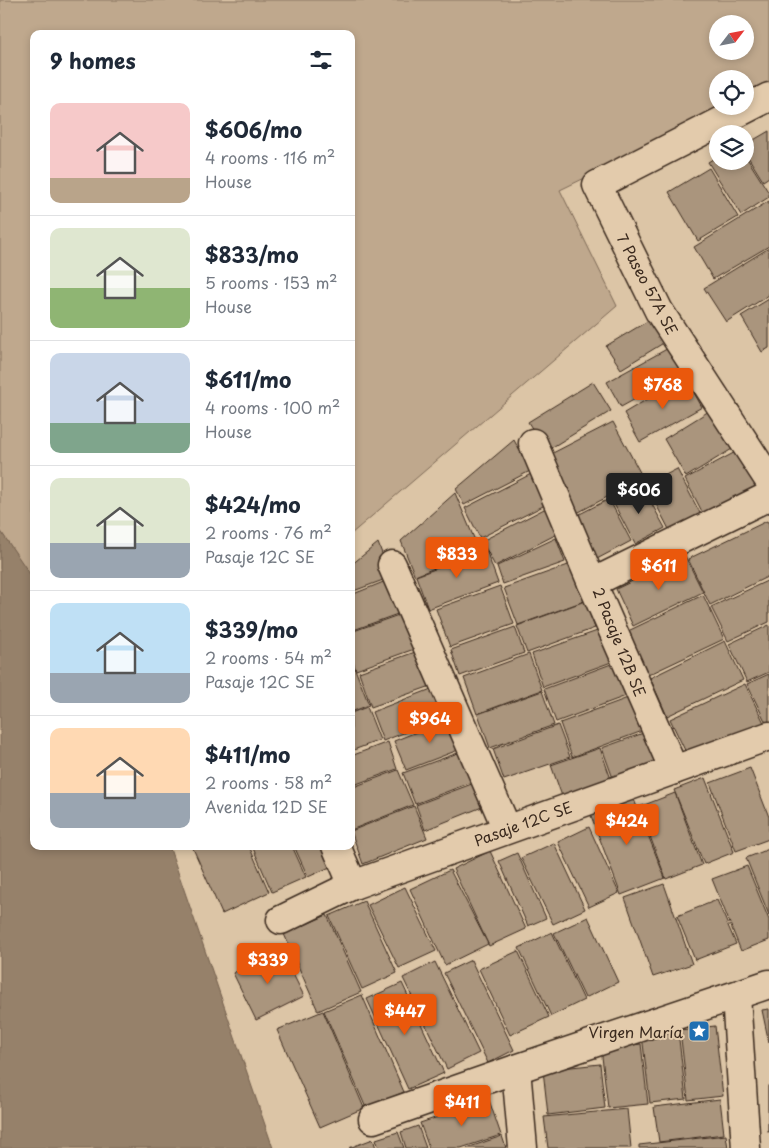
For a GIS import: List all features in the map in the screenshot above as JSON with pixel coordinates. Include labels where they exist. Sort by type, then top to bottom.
[{"type":"street","name":"7 Paseo 57A SE","points":[[769,97],[596,185],[659,312],[769,480]]},
{"type":"street","points":[[533,443],[592,583]]},
{"type":"street","name":"2 Pasaje 12B SE","points":[[674,770],[592,583],[769,496]]},
{"type":"street","points":[[392,565],[507,829]]},
{"type":"street","name":"Pasaje 12C SE","points":[[281,920],[353,885],[769,736]]},
{"type":"street","points":[[338,850],[353,885]]},
{"type":"street","points":[[373,1119],[769,984]]},
{"type":"street","points":[[736,996],[746,1148]]},
{"type":"street","points":[[516,1069],[523,1148]]},
{"type":"shaded area","points":[[0,0],[769,0],[769,89],[754,96],[754,70],[709,70],[709,115],[714,115],[560,190],[617,306],[355,531],[355,30],[30,30],[30,576],[0,569]]},
{"type":"shaded area","points":[[0,530],[30,574],[30,850],[170,850],[273,1148],[0,1148]]},
{"type":"building","points":[[769,131],[769,177],[763,181],[754,166],[754,140]]},
{"type":"building","points":[[709,168],[738,217],[698,241],[669,192]]},
{"type":"building","points":[[754,169],[769,193],[769,197],[741,215],[713,170]]},
{"type":"building","points":[[769,201],[769,246],[713,279],[694,247]]},
{"type":"building","points":[[769,248],[769,295],[726,322],[704,288]]},
{"type":"building","points":[[769,299],[769,348],[762,352],[741,316]]},
{"type":"building","points":[[656,316],[670,339],[621,369],[606,346]]},
{"type":"building","points":[[674,345],[688,370],[621,407],[607,382]]},
{"type":"building","points":[[685,377],[702,407],[640,442],[624,413]]},
{"type":"building","points":[[593,382],[611,411],[546,451],[528,422]]},
{"type":"building","points":[[714,408],[737,446],[686,477],[664,439]]},
{"type":"building","points":[[613,422],[643,478],[577,513],[547,456]]},
{"type":"building","points":[[514,440],[530,471],[464,505],[456,489]]},
{"type":"building","points":[[743,448],[764,488],[706,519],[685,479]]},
{"type":"building","points":[[677,469],[703,519],[672,535],[646,485]]},
{"type":"building","points":[[531,474],[547,504],[480,538],[465,508]]},
{"type":"building","points":[[642,486],[665,528],[635,544],[613,502]]},
{"type":"building","points":[[455,493],[479,550],[415,576],[401,541]]},
{"type":"building","points":[[609,499],[631,541],[595,560],[572,518]]},
{"type":"building","points":[[548,507],[561,532],[495,566],[482,541]]},
{"type":"building","points":[[767,521],[769,524],[769,576],[710,605],[688,559]]},
{"type":"building","points":[[556,538],[565,562],[503,584],[497,566]]},
{"type":"building","points":[[378,543],[391,577],[355,590],[355,562]]},
{"type":"building","points":[[486,550],[498,583],[428,609],[416,576]]},
{"type":"building","points":[[685,556],[703,592],[633,626],[616,589]]},
{"type":"building","points":[[571,564],[584,601],[518,625],[504,588]]},
{"type":"building","points":[[391,579],[403,612],[355,630],[355,593]]},
{"type":"building","points":[[769,580],[769,622],[728,641],[711,607]]},
{"type":"building","points":[[500,586],[514,624],[450,647],[436,609]]},
{"type":"building","points":[[703,595],[724,639],[648,675],[628,631]]},
{"type":"building","points":[[585,601],[595,628],[527,653],[517,626]]},
{"type":"building","points":[[404,613],[417,648],[356,670],[355,631]]},
{"type":"building","points":[[769,625],[769,672],[747,682],[729,644]]},
{"type":"building","points":[[515,627],[524,653],[460,676],[451,650]]},
{"type":"building","points":[[603,629],[614,661],[543,687],[532,654]]},
{"type":"building","points":[[725,641],[743,680],[667,716],[650,678]]},
{"type":"building","points":[[418,651],[431,686],[371,707],[359,672]]},
{"type":"building","points":[[529,654],[542,690],[477,714],[464,678]]},
{"type":"building","points":[[622,660],[634,693],[556,722],[544,689]]},
{"type":"building","points":[[355,669],[369,705],[355,710]]},
{"type":"building","points":[[769,674],[769,729],[747,684]]},
{"type":"building","points":[[745,684],[766,727],[691,763],[670,719]]},
{"type":"building","points":[[439,686],[450,715],[383,741],[372,712]]},
{"type":"building","points":[[542,691],[554,725],[490,748],[478,714]]},
{"type":"building","points":[[636,695],[648,729],[572,757],[560,723]]},
{"type":"building","points":[[367,707],[380,740],[355,749],[355,712]]},
{"type":"building","points":[[454,717],[466,747],[406,770],[394,741]]},
{"type":"building","points":[[558,725],[570,757],[504,780],[493,749]]},
{"type":"building","points":[[649,731],[661,764],[614,781],[602,748]]},
{"type":"building","points":[[388,742],[397,769],[355,785],[355,754]]},
{"type":"building","points":[[600,748],[612,782],[563,799],[551,765]]},
{"type":"building","points":[[466,750],[477,780],[415,804],[403,773]]},
{"type":"building","points":[[750,768],[769,817],[769,839],[736,851],[710,783]]},
{"type":"building","points":[[398,770],[413,805],[355,828],[355,786]]},
{"type":"building","points":[[705,778],[734,852],[704,864],[674,790]]},
{"type":"building","points":[[477,782],[487,805],[425,830],[416,805]]},
{"type":"building","points":[[675,793],[702,865],[666,879],[639,807]]},
{"type":"building","points":[[633,797],[665,878],[621,895],[590,813]]},
{"type":"building","points":[[414,806],[427,838],[363,864],[355,842],[355,829]]},
{"type":"building","points":[[589,827],[619,893],[589,907],[558,842]]},
{"type":"building","points":[[554,843],[585,909],[553,924],[521,858]]},
{"type":"building","points":[[769,849],[769,915],[746,858]]},
{"type":"building","points":[[194,850],[251,850],[269,892],[222,914]]},
{"type":"building","points":[[254,850],[294,850],[306,877],[272,892]]},
{"type":"building","points":[[296,850],[336,850],[341,862],[308,877]]},
{"type":"building","points":[[490,851],[526,929],[489,946],[453,869]]},
{"type":"building","points":[[517,853],[546,918],[528,926],[499,861]]},
{"type":"building","points":[[747,866],[769,920],[769,940],[741,951],[712,879]]},
{"type":"building","points":[[450,870],[488,944],[445,965],[410,889]]},
{"type":"building","points":[[664,884],[692,964],[653,977],[625,898]]},
{"type":"building","points":[[405,887],[436,951],[399,968],[368,905]]},
{"type":"building","points":[[717,900],[736,944],[695,960],[677,916]]},
{"type":"building","points":[[364,901],[397,973],[362,989],[329,916]]},
{"type":"building","points":[[327,915],[361,992],[318,1011],[284,934]]},
{"type":"building","points":[[588,917],[618,982],[585,998],[554,933]]},
{"type":"building","points":[[552,932],[584,1000],[551,1016],[519,948]]},
{"type":"building","points":[[281,950],[304,996],[256,1020],[233,973]]},
{"type":"building","points":[[518,951],[549,1017],[510,1035],[479,969]]},
{"type":"building","points":[[471,960],[514,1050],[488,1063],[444,973]]},
{"type":"building","points":[[435,962],[479,1053],[447,1069],[403,978]]},
{"type":"building","points":[[402,983],[444,1073],[408,1089],[367,999]]},
{"type":"building","points":[[362,995],[404,1092],[366,1108],[324,1011]]},
{"type":"building","points":[[769,1009],[769,1043],[762,1010]]},
{"type":"building","points":[[323,1011],[364,1108],[320,1127],[277,1030]]},
{"type":"building","points":[[715,1026],[723,1096],[688,1100],[680,1030]]},
{"type":"building","points":[[678,1031],[686,1099],[650,1103],[642,1035]]},
{"type":"building","points":[[641,1044],[648,1104],[608,1108],[601,1048]]},
{"type":"building","points":[[600,1064],[605,1108],[548,1115],[543,1070]]},
{"type":"building","points":[[769,1086],[769,1131],[768,1131]]},
{"type":"building","points":[[720,1099],[724,1134],[659,1142],[654,1107]]},
{"type":"building","points":[[489,1100],[501,1135],[461,1148],[429,1148],[420,1123]]},
{"type":"building","points":[[627,1109],[631,1148],[548,1148],[544,1117]]},
{"type":"building","points":[[418,1126],[426,1148],[406,1148],[401,1132]]},
{"type":"building","points":[[398,1132],[404,1148],[379,1148],[376,1139]]},
{"type":"building","points":[[726,1135],[728,1148],[639,1148],[639,1145]]},
{"type":"building","points":[[502,1136],[506,1148],[467,1148]]},
{"type":"building","points":[[373,1139],[376,1148],[349,1148]]},
{"type":"place","name":"Virgen María","points":[[699,1031]]}]
